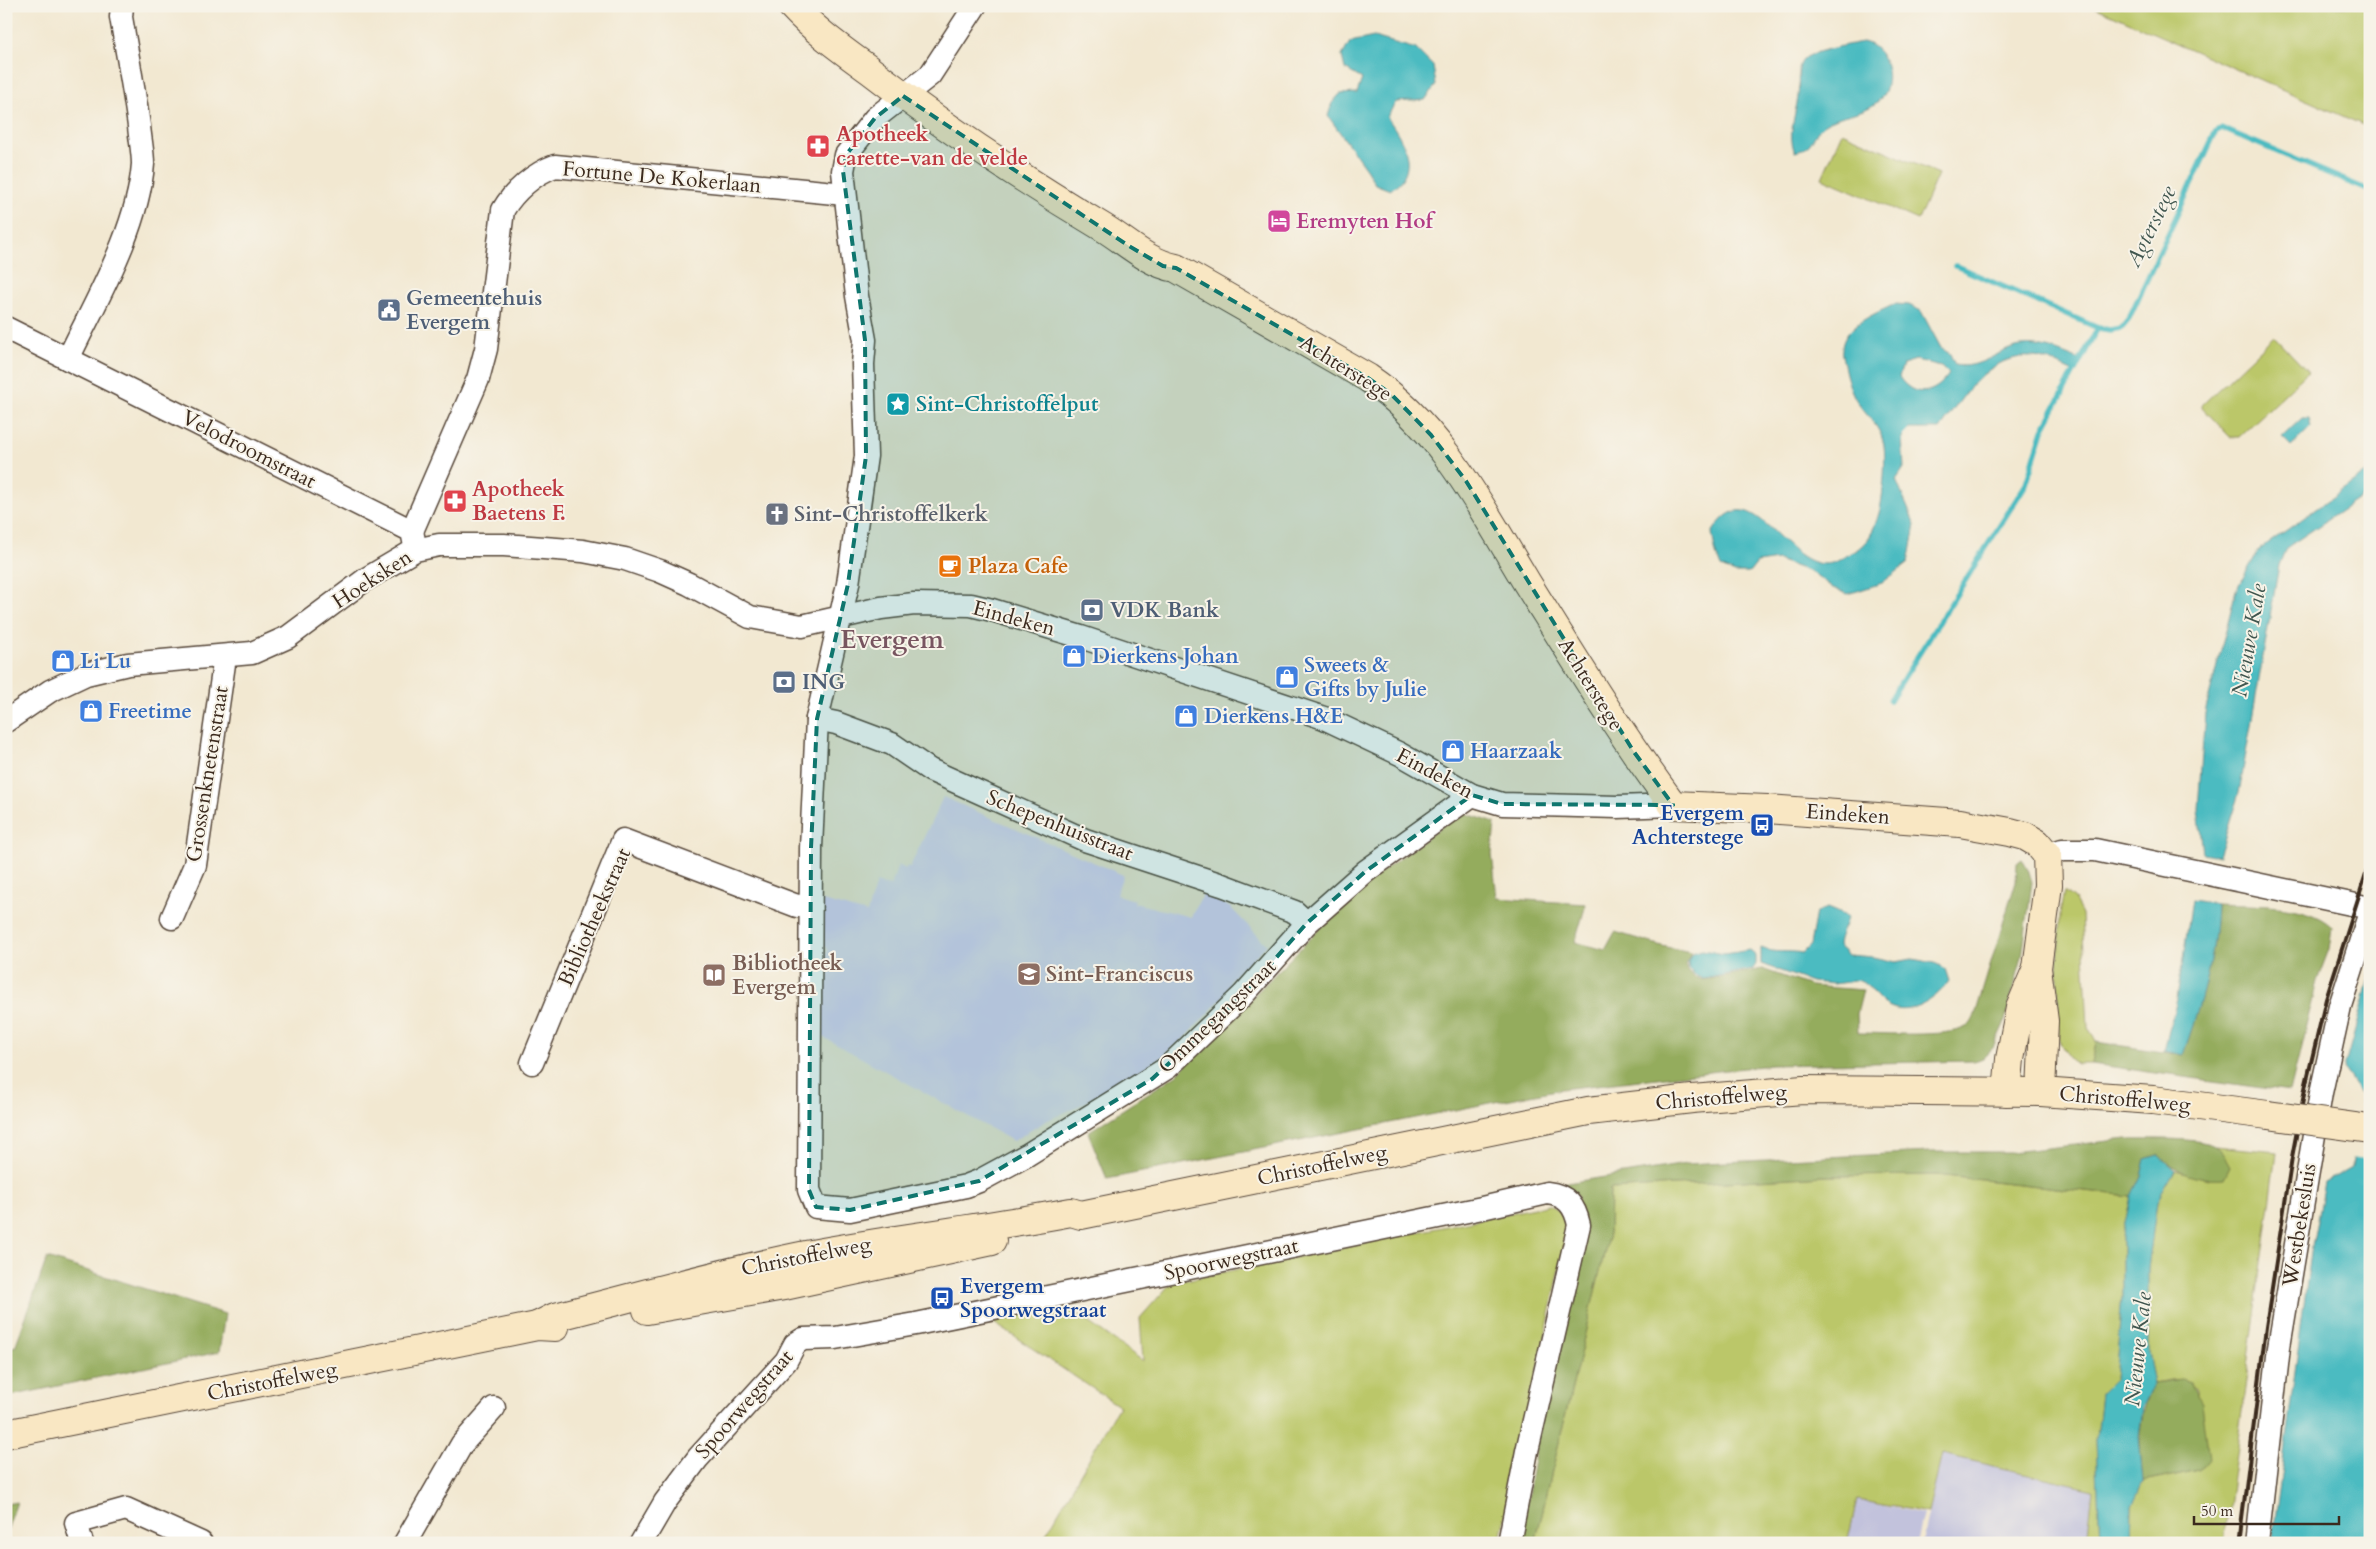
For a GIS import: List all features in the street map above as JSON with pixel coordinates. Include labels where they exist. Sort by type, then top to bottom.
[{"type":"main road","name":"Achterstege","points":[[792,6],[807,22],[903,96],[1058,200],[1163,266],[1176,268],[1368,378],[1407,408],[1466,481],[1634,752],[1672,805]]},
{"type":"main road","name":"Eindeken","points":[[1672,805],[1767,808],[1960,824],[2025,836],[2038,844],[2047,855]]},
{"type":"main road","points":[[2041,1092],[2044,1021],[2037,968],[2048,885],[2047,855]]},
{"type":"main road","points":[[2007,1092],[2010,1059],[2020,1008],[2037,968]]},
{"type":"main road","name":"Christoffelweg","points":[[6,1434],[537,1326],[558,1327],[799,1283],[920,1258],[1073,1221],[1081,1215],[1588,1111],[1692,1099],[1803,1090],[2041,1092],[2152,1100],[2370,1129]]},
{"type":"street","points":[[68,359],[114,262],[132,217],[140,188],[143,162],[136,103],[121,17],[122,6]]},
{"type":"street","points":[[810,905],[810,848],[817,719],[839,616],[848,584],[866,456],[864,340],[857,296],[843,171],[846,155],[875,118],[930,75],[975,6]]},
{"type":"street","name":"Fortune De Kokerlaan","points":[[414,540],[478,379],[486,349],[504,210],[510,198],[544,170],[555,166],[845,194]]},
{"type":"street","name":"Velodroomstraat","points":[[6,328],[414,540]]},
{"type":"street","name":"Hoeksken","points":[[6,720],[50,691],[86,674],[128,664],[225,657],[252,653],[288,637],[366,579],[414,540],[439,545],[504,545],[583,551],[625,559],[660,571],[750,617],[802,626],[839,616]]},
{"type":"street","name":"Eindeken","points":[[839,616],[914,604],[970,605],[1081,636],[1324,718],[1400,754],[1472,795],[1502,804],[1618,807],[1672,805]]},
{"type":"street","name":"Grossenknetenstraat","points":[[172,918],[195,865],[225,657]]},
{"type":"street","name":"Schepenhuisstraat","points":[[817,719],[836,723],[892,744],[930,770],[1085,840],[1222,884],[1295,912],[1307,923]]},
{"type":"street","name":"Ommegangstraat","points":[[810,905],[809,1190],[816,1207],[850,1210],[966,1186],[979,1181],[1027,1155],[1167,1068],[1243,995],[1307,923],[1366,871],[1472,795]]},
{"type":"street","name":"Bibliotheekstraat","points":[[532,1062],[623,840],[796,906],[810,905]]},
{"type":"street","points":[[2047,855],[2062,850],[2095,850],[2370,908]]},
{"type":"street","name":"Westbekesluis","points":[[2257,1543],[2280,1347],[2321,1093],[2340,1006],[2370,912]]},
{"type":"street","name":"Spoorwegstraat","points":[[641,1543],[665,1502],[698,1458],[786,1361],[796,1344],[804,1339],[835,1338],[916,1324],[1548,1193],[1558,1194],[1573,1206],[1579,1225],[1527,1451],[1509,1543]]},
{"type":"street","points":[[405,1543],[462,1444],[494,1408]]},
{"type":"street","points":[[82,1543],[76,1523],[126,1510],[201,1543]]},
{"type":"highlighted area","points":[[903,96],[1129,246],[1163,266],[1176,268],[1368,378],[1391,394],[1431,435],[1466,481],[1634,752],[1673,805],[1502,804],[1472,795],[1366,871],[1307,923],[1243,995],[1152,1079],[979,1181],[850,1210],[816,1207],[809,1190],[811,848],[817,719],[848,584],[866,456],[865,340],[843,171],[846,155],[875,118]]},
{"type":"shaded area","name":"Sint-Franciscus","points":[[943,797],[1123,875],[1116,895],[1135,900],[1134,903],[1191,917],[1203,893],[1230,907],[1267,945],[1229,981],[1233,986],[1187,1036],[1161,1058],[1119,1087],[1046,1121],[1013,1141],[823,1037],[821,966],[828,949],[821,943],[819,900],[867,913],[876,883],[891,886],[898,865],[906,869],[907,866],[910,867]]},
{"type":"shaded area","points":[[1941,1454],[2093,1489],[2087,1543],[1922,1543]]},
{"type":"shaded area","points":[[1857,1500],[1923,1514],[1916,1543],[1847,1543]]},
{"type":"green space","points":[[2092,6],[2370,6],[2370,128]]},
{"type":"green space","points":[[1842,132],[1938,174],[1918,220],[1822,178]]},
{"type":"green space","points":[[2274,336],[2308,372],[2239,437],[2230,437],[2201,406]]},
{"type":"green space","points":[[1461,812],[1495,823],[1492,854],[1497,898],[1586,904],[1575,942],[1605,950],[1615,932],[1662,946],[1691,952],[1686,964],[1688,970],[1694,977],[1704,980],[1762,969],[1810,986],[1863,990],[1857,1014],[1858,1033],[1945,1033],[1971,1024],[2016,881],[2017,863],[2022,859],[2032,882],[2022,957],[2004,1024],[1993,1048],[1983,1058],[1973,1061],[1771,1065],[1561,1089],[1107,1179],[1088,1132],[1176,1075],[1333,915],[1380,873]]},
{"type":"green space","points":[[2064,891],[2074,899],[2082,914],[2088,1027],[2096,1042],[2092,1064],[2077,1064],[2070,1059],[2059,1039],[2058,971],[2060,914]]},
{"type":"green space","points":[[2216,904],[2293,909],[2321,919],[2332,927],[2329,949],[2317,981],[2290,1092],[2092,1064],[2096,1042],[2183,1055],[2206,981],[2213,944]]},
{"type":"green space","points":[[2126,1139],[2173,1139],[2209,1144],[2221,1151],[2230,1166],[2224,1178],[2205,1178],[2181,1171],[2158,1155],[2145,1159],[2141,1176],[2131,1196],[1936,1175],[1824,1176],[1610,1189],[1609,1233],[1535,1543],[1520,1543],[1578,1197],[1561,1184],[1686,1164],[1929,1152],[2012,1152]]},
{"type":"green space","points":[[2215,1146],[2277,1152],[2224,1543],[2131,1543],[2132,1505],[2143,1482],[2200,1470],[2197,1391],[2188,1382],[2183,1380],[2154,1383],[2148,1354],[2148,1268],[2157,1201],[2175,1170],[2209,1179],[2222,1153]]},
{"type":"green space","points":[[1936,1175],[2131,1196],[2122,1237],[2122,1296],[2115,1380],[2101,1394],[2096,1439],[2100,1543],[2087,1543],[2093,1489],[1942,1454],[1928,1513],[1857,1500],[1847,1543],[1535,1543],[1609,1233],[1610,1189],[1824,1176]]},
{"type":"green space","points":[[1549,1205],[1563,1213],[1569,1227],[1500,1543],[1041,1543],[1119,1406],[988,1319],[1064,1305],[1143,1361],[1140,1318],[1171,1283]]},
{"type":"green space","points":[[47,1258],[225,1314],[219,1352],[6,1397],[6,1345],[15,1347]]},
{"type":"green space","points":[[2181,1379],[2190,1382],[2202,1403],[2209,1459],[2200,1470],[2143,1482],[2140,1432],[2148,1397],[2154,1383]]},
{"type":"green space","points":[[17,1502],[6,1533],[6,1504]]},
{"type":"water","points":[[1374,37],[1416,49],[1433,66],[1436,85],[1425,100],[1396,102],[1387,117],[1404,145],[1407,164],[1405,174],[1390,190],[1375,184],[1328,116],[1332,103],[1340,94],[1357,93],[1362,79],[1345,69],[1342,56],[1350,42]]},
{"type":"water","points":[[1863,42],[1872,45],[1884,59],[1888,78],[1882,96],[1870,107],[1830,121],[1820,129],[1806,147],[1795,152],[1792,132],[1801,62],[1815,53]]},
{"type":"water","points":[[1895,304],[1909,305],[1921,311],[1941,348],[1950,354],[1955,365],[1973,365],[2012,348],[2029,345],[2051,349],[2080,360],[2074,372],[2049,361],[2034,357],[2017,358],[2003,362],[1990,369],[1978,379],[1940,429],[1910,429],[1902,437],[1904,468],[1896,480],[1915,525],[1908,563],[1882,583],[1848,594],[1833,588],[1813,573],[1778,560],[1757,563],[1749,573],[1735,573],[1721,567],[1716,554],[1712,533],[1727,515],[1741,511],[1755,516],[1799,554],[1815,562],[1836,562],[1867,541],[1876,522],[1882,498],[1884,447],[1879,431],[1857,402],[1852,392],[1846,375],[1842,351],[1848,333],[1854,327]],"holes":[[[1916,360],[1941,366],[1949,374],[1937,386],[1924,392],[1911,389],[1899,377],[1903,364]]]},
{"type":"water","points":[[2302,418],[2309,418],[2311,427],[2291,446],[2282,437]]},
{"type":"water","name":"Nieuwe Kale","points":[[2370,470],[2370,491],[2286,548],[2279,565],[2239,793],[2219,856],[2203,853],[2198,809],[2205,713],[2236,590],[2259,550]]},
{"type":"water","points":[[2192,900],[2216,904],[2215,924],[2206,981],[2183,1055],[2164,1051],[2177,998]]},
{"type":"water","points":[[1827,908],[1847,916],[1838,946],[1848,955],[1874,957],[1896,962],[1912,959],[1935,963],[1945,969],[1949,981],[1928,1001],[1910,1009],[1901,1010],[1882,1002],[1860,980],[1834,984],[1811,982],[1761,964],[1761,948],[1771,951],[1802,953],[1810,945],[1816,912]]},
{"type":"water","points":[[1702,950],[1724,954],[1750,950],[1756,955],[1756,964],[1753,969],[1704,979],[1694,975],[1689,968],[1688,961],[1692,953]]},
{"type":"water","points":[[2370,975],[2370,1543],[2272,1543],[2311,1252],[2324,1183],[2352,1167],[2362,1095],[2344,1069]]},
{"type":"water","name":"Nieuwe Kale","points":[[2158,1155],[2175,1170],[2157,1201],[2148,1268],[2148,1354],[2154,1383],[2143,1407],[2139,1436],[2143,1482],[2132,1505],[2131,1543],[2100,1543],[2096,1439],[2101,1394],[2115,1380],[2122,1296],[2122,1237],[2131,1196],[2141,1176],[2145,1159]]},
{"type":"pier","points":[[2359,1102],[2370,1104],[2370,1161],[2351,1158]]},
{"type":"waterway","name":"Agterstege","points":[[1956,266],[2098,328],[2110,330],[2121,328],[2129,318],[2216,131],[2221,128],[2370,191]]},
{"type":"waterway","points":[[1890,700],[2026,484],[2043,430],[2098,328]]},
{"type":"railway","points":[[2239,1543],[2266,1327],[2292,1157],[2306,1084],[2326,999],[2370,861]]},
{"type":"place","name":"Apotheek carette-van de velde","points":[[818,146]]},
{"type":"place","name":"Eremyten Hof","points":[[1279,221]]},
{"type":"place","name":"Gemeentehuis Evergem","points":[[389,310]]},
{"type":"place","name":"Sint-Christoffelput","points":[[898,404]]},
{"type":"place","name":"Apotheek Baetens F.","points":[[455,501]]},
{"type":"place","name":"Sint-Christoffelkerk","points":[[777,514]]},
{"type":"place","name":"Plaza Cafe","points":[[950,566]]},
{"type":"place","name":"VDK Bank","points":[[1092,610]]},
{"type":"place","name":"Dierkens Johan","points":[[1074,656]]},
{"type":"place","name":"Li Lu","points":[[63,661]]},
{"type":"place","name":"Sweets & Gifts by Julie","points":[[1287,677]]},
{"type":"place","name":"ING","points":[[784,682]]},
{"type":"place","name":"Freetime","points":[[91,711]]},
{"type":"place","name":"Dierkens H&E","points":[[1186,716]]},
{"type":"place","name":"Haarzaak","points":[[1453,751]]},
{"type":"place","name":"Evergem Achterstege","points":[[1762,825]]},
{"type":"place","name":"Sint-Franciscus","points":[[1029,974]]},
{"type":"place","name":"Bibliotheek Evergem","points":[[714,975]]},
{"type":"place","name":"Evergem Spoorwegstraat","points":[[942,1298]]},
{"type":"district","name":"Evergem","points":[[892,639]]}]
